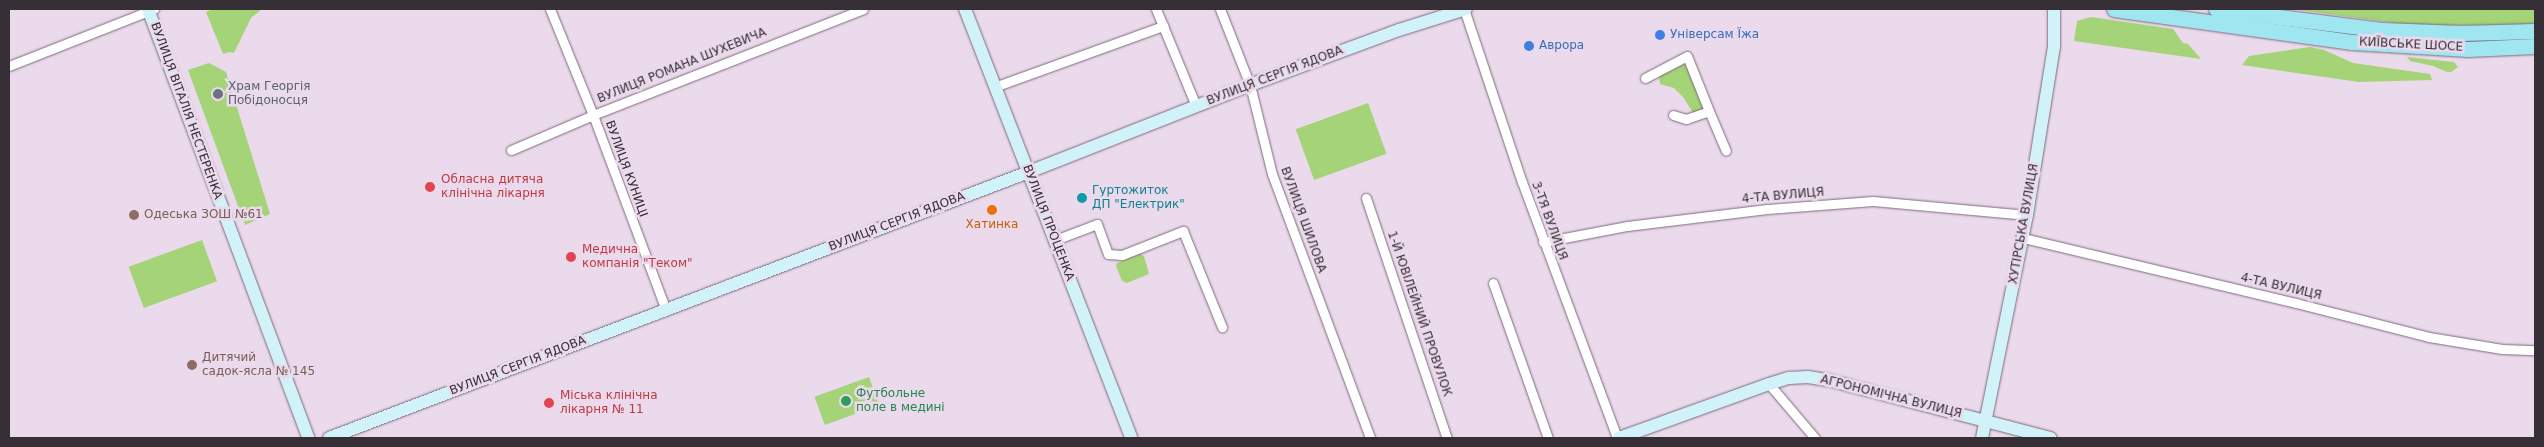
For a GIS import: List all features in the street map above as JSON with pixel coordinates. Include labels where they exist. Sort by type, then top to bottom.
[{"type":"main road","name":"КИЇВСЬКЕ ШОСЕ","points":[[2114,9],[2388,45],[2468,48],[2535,46]]},
{"type":"main road","points":[[2216,9],[2382,30],[2462,33],[2535,31]]},
{"type":"street","points":[[9,66],[150,9]]},
{"type":"street","name":"ВУЛИЦЯ ВІТАЛІЯ НЕСТЕРЕНКА","points":[[150,9],[308,438]]},
{"type":"street","name":"ВУЛИЦЯ КУНИЦІ","points":[[550,9],[593,115],[666,310]]},
{"type":"street","name":"ВУЛИЦЯ РОМАНА ШУХЕВИЧА","points":[[512,150],[593,115],[863,9]]},
{"type":"street","name":"ВУЛИЦЯ ПРОЦЕНКА","points":[[965,9],[997,86],[1131,438]]},
{"type":"street","points":[[1156,9],[1196,106]]},
{"type":"street","name":"ВУЛИЦЯ ШИЛОВА","points":[[1220,9],[1250,85],[1272,174],[1370,438]]},
{"type":"street","name":"ВУЛИЦЯ СЕРГІЯ ЯДОВА","points":[[329,438],[1029,172],[1250,85],[1398,30],[1465,9]]},
{"type":"street","name":"3-ТЯ ВУЛИЦЯ","points":[[1465,9],[1544,242],[1618,438]]},
{"type":"street","name":"ХУТІРСЬКА ВУЛИЦЯ","points":[[1982,438],[2027,215],[2054,47],[2054,9]]},
{"type":"street","points":[[997,86],[1163,26]]},
{"type":"street","points":[[1645,78],[1687,56],[1726,151]]},
{"type":"street","points":[[1673,115],[1686,119],[1709,111]]},
{"type":"street","name":"1-Й ЮВІЛЕЙНИЙ ПРОВУЛОК","points":[[1366,198],[1447,438]]},
{"type":"street","name":"4-ТА ВУЛИЦЯ","points":[[1544,242],[1627,226],[1674,220],[1767,209],[1873,201],[2027,215]]},
{"type":"street","points":[[1055,240],[1097,224],[1108,254],[1122,255],[1183,231],[1222,327]]},
{"type":"street","name":"4-ТА ВУЛИЦЯ","points":[[2022,238],[2296,303],[2429,337],[2502,349],[2535,350]]},
{"type":"street","points":[[1493,283],[1548,438]]},
{"type":"street","name":"АГРОНОМІЧНА ВУЛИЦЯ","points":[[1618,438],[1769,384],[1808,377],[1828,380],[2051,438]]},
{"type":"street","points":[[1769,384],[1816,438]]},
{"type":"green space","points":[[213,9],[262,9],[251,18],[234,53],[223,54],[206,12]]},
{"type":"green space","points":[[2291,9],[2535,9],[2535,25],[2409,25]]},
{"type":"green space","points":[[2091,17],[2173,29],[2183,43],[2188,44],[2201,59],[2074,41],[2077,21]]},
{"type":"green space","points":[[2310,47],[2324,50],[2353,63],[2430,74],[2432,80],[2359,82],[2242,65],[2249,56]]},
{"type":"green space","points":[[2407,57],[2454,62],[2458,67],[2451,72],[2447,72],[2433,66],[2410,61]]},
{"type":"green space","points":[[1690,62],[1708,107],[1694,115],[1684,98],[1674,88],[1660,84],[1659,75]]},
{"type":"green space","points":[[209,63],[226,72],[270,214],[245,225],[188,70]]},
{"type":"green space","points":[[1368,103],[1386,154],[1314,180],[1296,129]]},
{"type":"green space","points":[[202,240],[217,281],[144,308],[129,267]]},
{"type":"green space","points":[[1140,254],[1144,256],[1149,274],[1127,283],[1122,281],[1116,266],[1117,263]]},
{"type":"green space","name":"Футбольне поле в медині","points":[[869,377],[879,405],[825,425],[814,397]]},
{"type":"place","name":"Універсам Їжа","points":[[1660,35]]},
{"type":"place","name":"Аврора","points":[[1529,46]]},
{"type":"place","name":"Храм Георгія Побідоносця","points":[[218,94]]},
{"type":"place","name":"Обласна дитяча клінічна лікарня","points":[[430,187]]},
{"type":"place","name":"Гуртожиток ДП \"Електрик\"","points":[[1082,198]]},
{"type":"place","name":"Хатинка","points":[[992,210]]},
{"type":"place","name":"Одеська ЗОШ №61","points":[[134,215]]},
{"type":"place","name":"Медична компанія \"Теком\"","points":[[571,257]]},
{"type":"place","name":"Дитячий садок-ясла № 145","points":[[192,365]]},
{"type":"place","name":"Футбольне поле в медині","points":[[846,401]]},
{"type":"place","name":"Міська клінічна лікарня № 11","points":[[549,403]]}]
